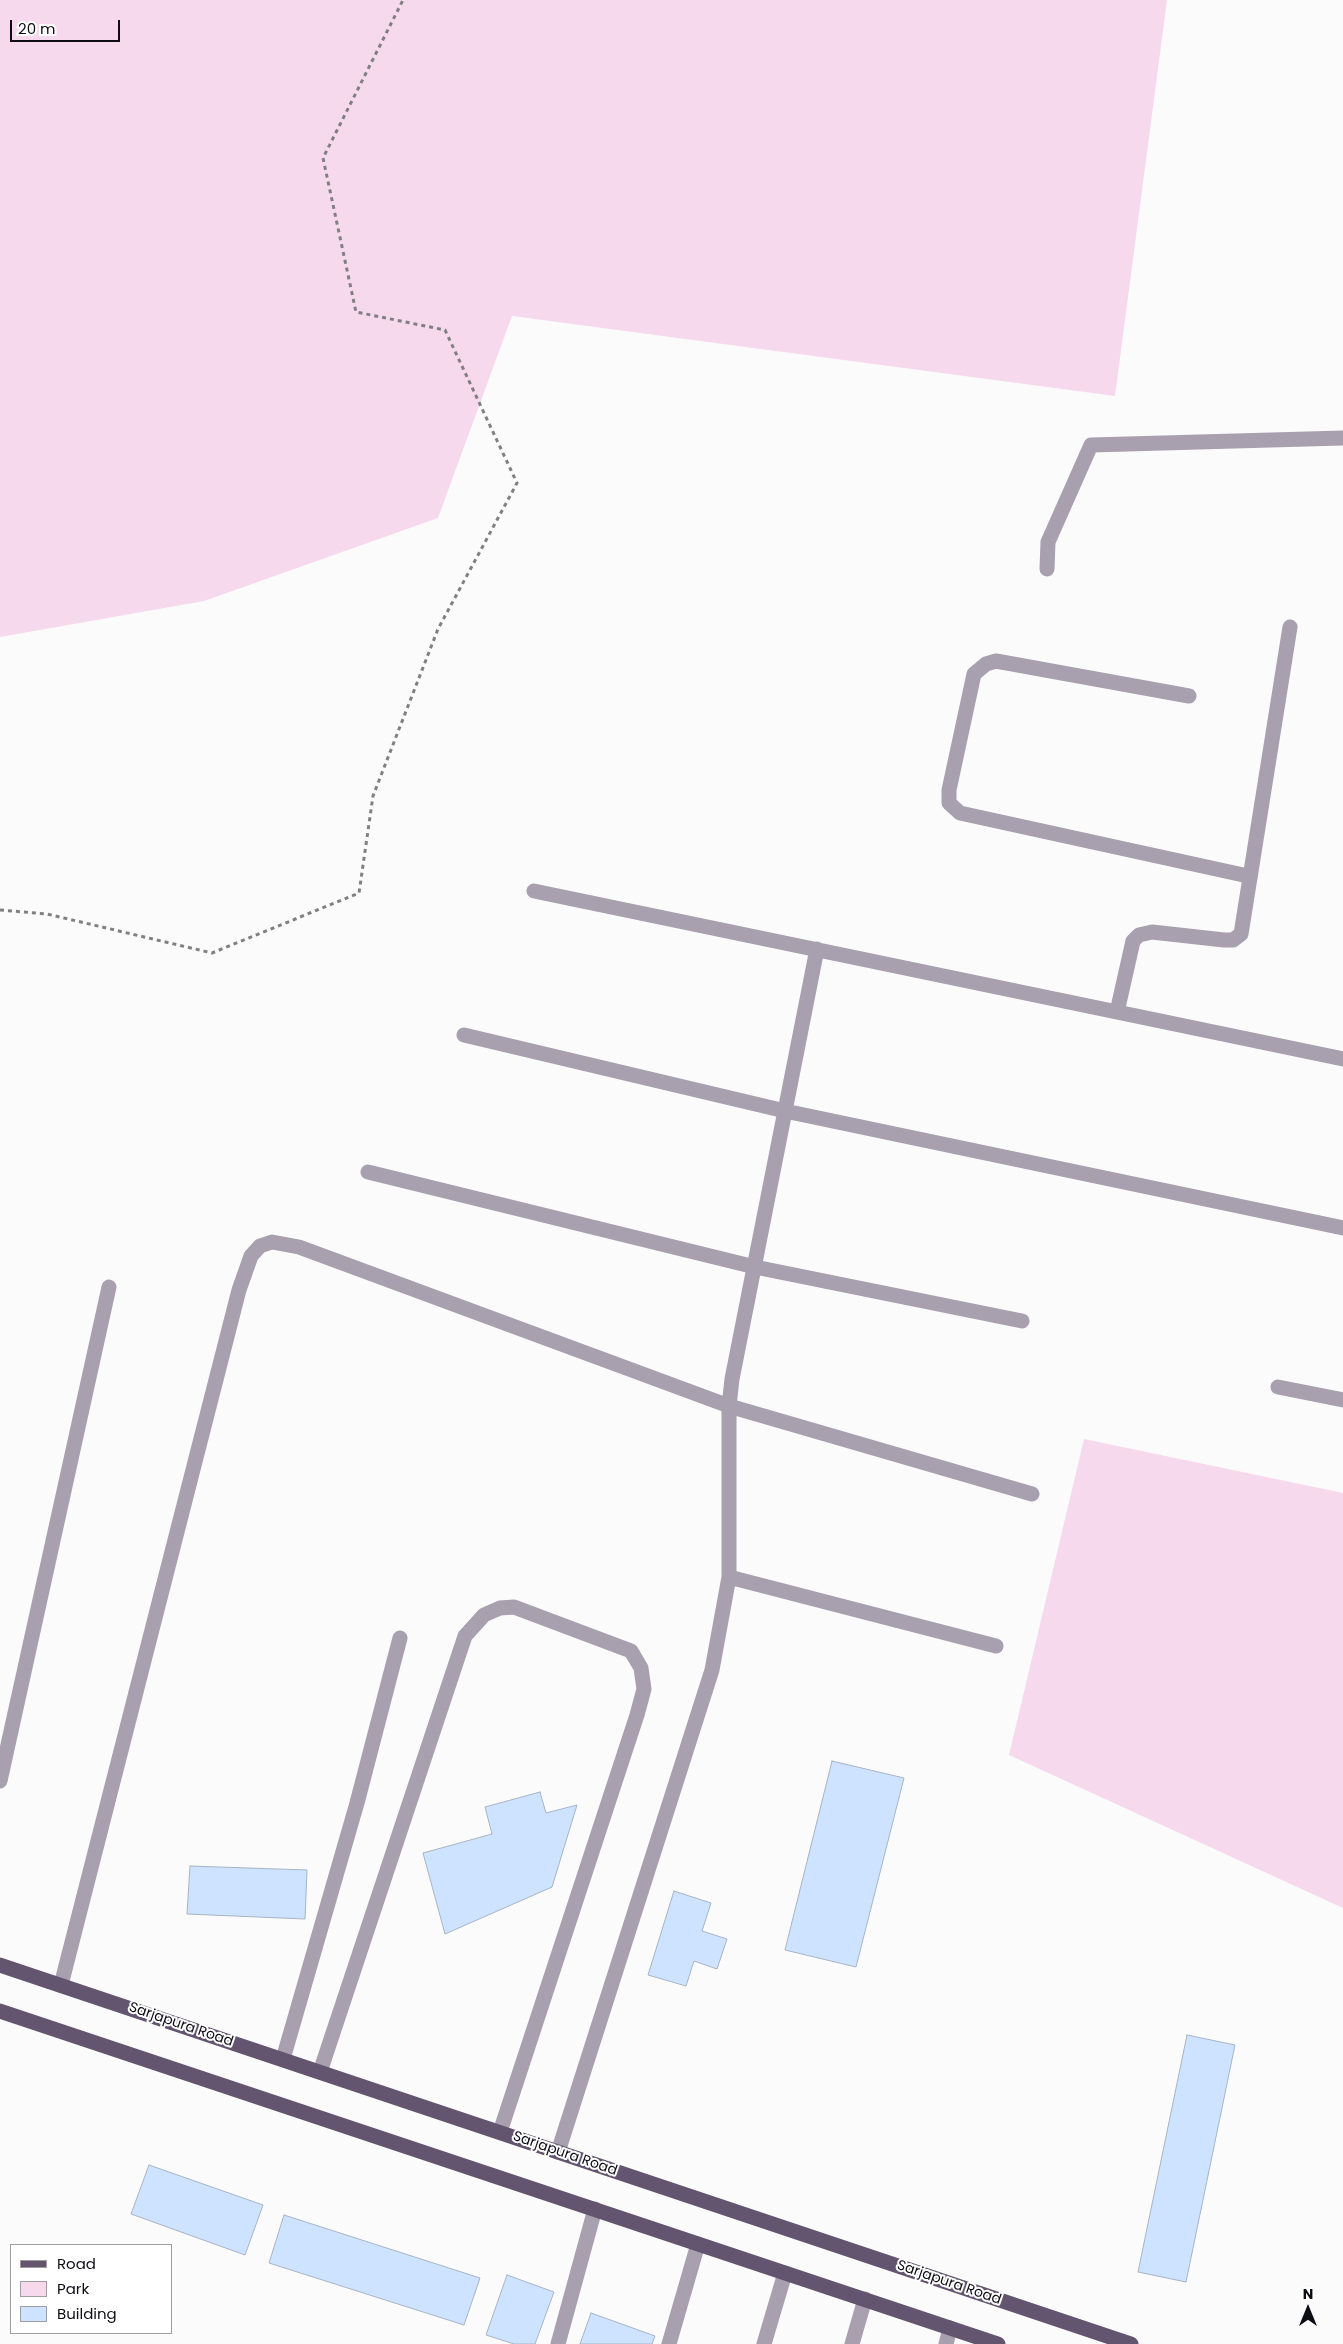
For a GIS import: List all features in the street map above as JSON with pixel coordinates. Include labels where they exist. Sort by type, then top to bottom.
[{"type":"main road","name":"Sarjapura Road","points":[[0,1965],[1130,2344]]},
{"type":"main road","points":[[0,2010],[998,2344]]},
{"type":"street","points":[[1047,569],[1048,542],[1091,445],[1343,438]]},
{"type":"street","points":[[1117,1012],[1133,941],[1139,935],[1152,932],[1233,940],[1240,934],[1290,627]]},
{"type":"street","points":[[1189,696],[996,661],[986,664],[974,674],[949,790],[949,803],[960,813],[1248,876]]},
{"type":"street","points":[[534,891],[1343,1059]]},
{"type":"street","points":[[558,2152],[712,1670],[729,1577],[729,1406],[732,1379],[818,949]]},
{"type":"street","points":[[464,1035],[785,1111],[1343,1228]]},
{"type":"street","points":[[368,1172],[755,1266],[1022,1321]]},
{"type":"street","points":[[61,1985],[239,1290],[251,1256],[260,1246],[272,1242],[299,1247],[729,1406],[1032,1494]]},
{"type":"street","points":[[0,1781],[109,1287]]},
{"type":"street","points":[[1278,1387],[1343,1400]]},
{"type":"street","points":[[729,1577],[996,1646]]},
{"type":"street","points":[[320,2072],[465,1636],[484,1615],[500,1608],[514,1607],[631,1651],[641,1668],[644,1689],[500,2132]]},
{"type":"street","points":[[282,2060],[357,1803],[400,1638]]},
{"type":"street","points":[[558,2344],[596,2210]]},
{"type":"street","points":[[669,2344],[698,2244]]},
{"type":"street","points":[[764,2344],[785,2273]]},
{"type":"street","points":[[852,2344],[865,2299]]},
{"type":"street","points":[[946,2344],[950,2328]]},
{"type":"path","points":[[0,910],[47,914],[212,953],[359,893],[374,796],[438,629],[517,483],[445,330],[356,312],[323,158],[403,0]]},
{"type":"green space","points":[[0,0],[1167,0],[1115,396],[512,316],[438,518],[204,601],[0,637]]},
{"type":"green space","points":[[1084,1439],[1343,1493],[1343,1908],[1009,1755]]},
{"type":"building","points":[[832,1761],[904,1778],[856,1967],[785,1950]]},
{"type":"building","points":[[540,1792],[546,1813],[577,1805],[552,1887],[445,1934],[423,1853],[492,1834],[485,1807]]},
{"type":"building","points":[[190,1866],[307,1870],[305,1919],[187,1914]]},
{"type":"building","points":[[674,1891],[711,1903],[702,1931],[727,1939],[717,1969],[694,1961],[686,1986],[648,1975]]},
{"type":"building","points":[[1187,2035],[1235,2045],[1186,2282],[1138,2272]]},
{"type":"building","points":[[149,2165],[263,2205],[245,2255],[131,2214]]},
{"type":"building","points":[[284,2215],[480,2278],[464,2325],[269,2263]]},
{"type":"building","points":[[507,2275],[554,2292],[535,2344],[514,2344],[486,2335]]},
{"type":"building","points":[[591,2313],[655,2336],[652,2344],[580,2344]]}]
